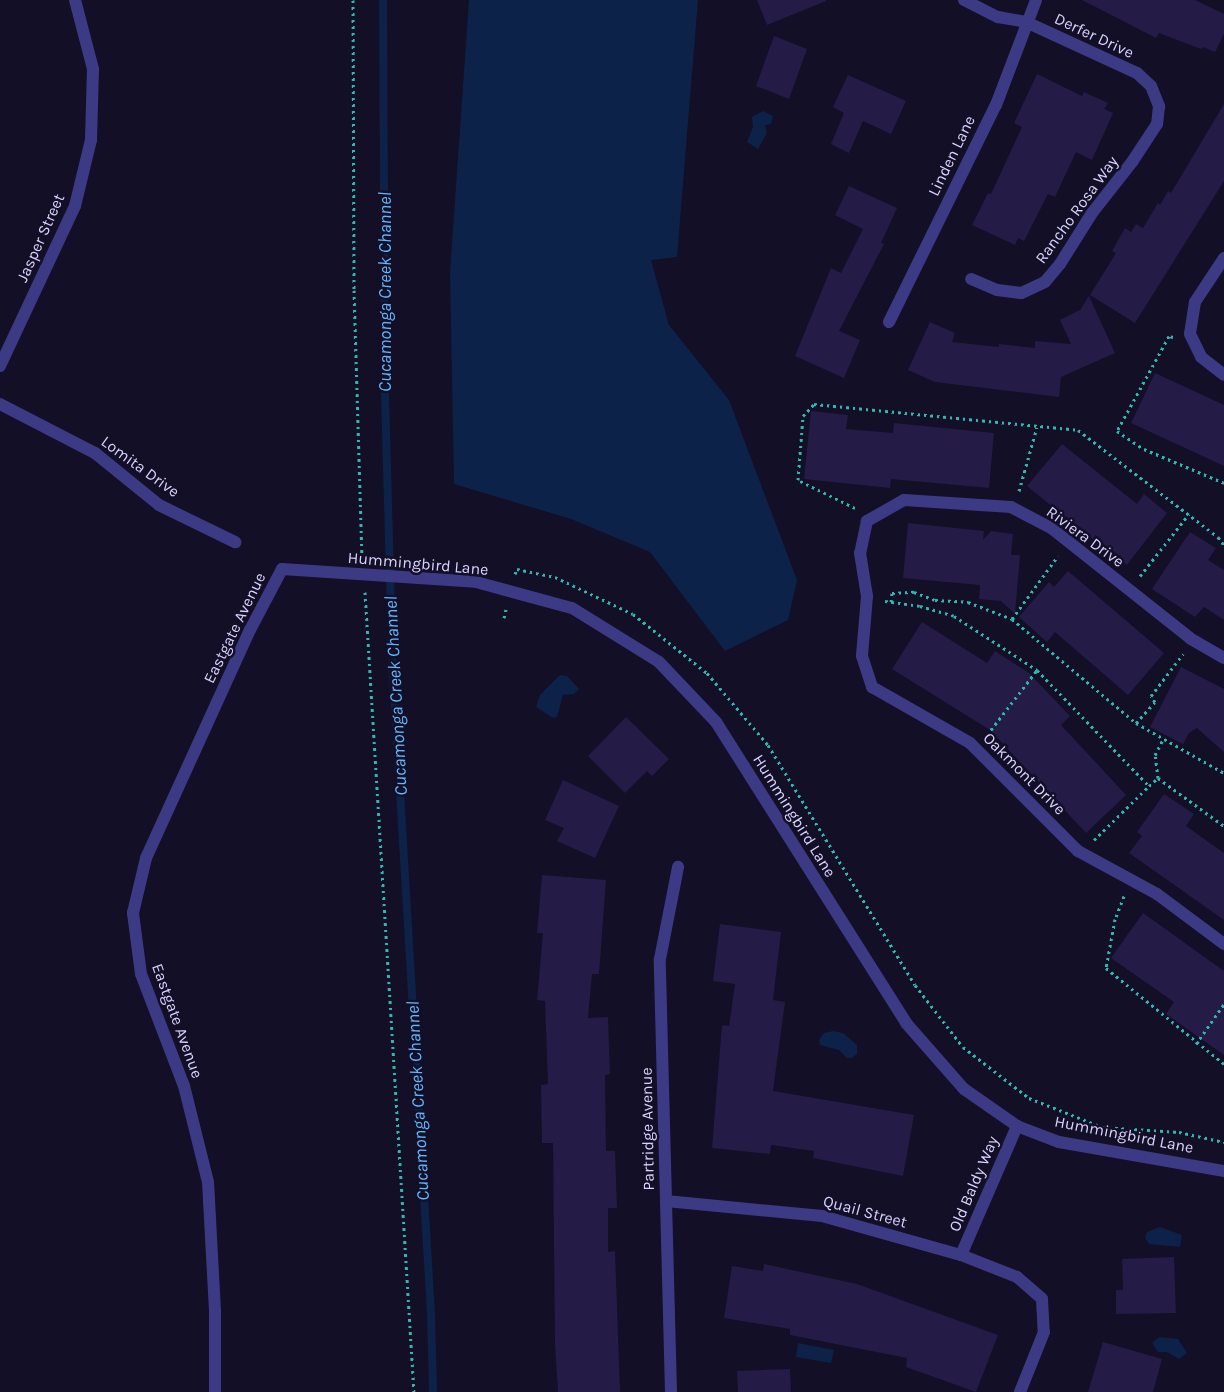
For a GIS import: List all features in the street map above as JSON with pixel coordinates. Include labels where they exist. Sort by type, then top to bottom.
[{"type":"street","name":"Jasper Street","points":[[0,366],[75,206],[91,140],[94,69],[74,0]]},
{"type":"street","name":"Derfer Drive","points":[[964,0],[998,17],[1026,22],[1137,73],[1151,86]]},
{"type":"street","name":"Linden Lane","points":[[889,322],[996,105],[1026,22],[1036,0]]},
{"type":"street","name":"Rancho Rosa Way","points":[[971,279],[996,290],[1021,293],[1045,282],[1157,124],[1159,106],[1151,86]]},
{"type":"street","points":[[1224,258],[1195,302],[1190,334],[1201,357],[1224,375]]},
{"type":"street","name":"Lomita Drive","points":[[0,404],[95,453],[159,505],[236,542]]},
{"type":"street","name":"Riviera Drive","points":[[867,521],[904,500],[1011,507],[1051,528],[1190,638],[1224,658]]},
{"type":"street","points":[[867,521],[860,553],[867,596]]},
{"type":"street","name":"Hummingbird Lane","points":[[282,570],[476,582],[572,608],[659,662],[716,722],[906,1023],[964,1089],[1017,1126],[1059,1142],[1224,1171]]},
{"type":"street","name":"Eastgate Avenue","points":[[215,1392],[215,1310],[208,1182],[184,1086],[141,974],[133,913],[146,858],[250,630],[282,570]]},
{"type":"street","name":"Oakmont Drive","points":[[867,596],[862,656],[872,687],[970,743],[1078,851],[1157,894],[1224,944]]},
{"type":"street","name":"Partridge Avenue","points":[[671,1392],[660,959],[678,867]]},
{"type":"street","name":"Old Baldy Way","points":[[960,1256],[1017,1126]]},
{"type":"street","name":"Quail Street","points":[[666,1201],[822,1216],[960,1256],[1017,1277],[1042,1300],[1044,1332],[1020,1392]]},
{"type":"path","points":[[353,0],[354,290],[362,559]]},
{"type":"path","points":[[1190,334],[1177,339],[1169,336],[1117,431],[1144,449],[1224,483]]},
{"type":"path","points":[[867,521],[858,510],[798,480],[803,416],[814,404],[1078,430],[1189,514],[1224,545]]},
{"type":"path","points":[[1011,507],[1022,486],[1038,427]]},
{"type":"path","points":[[1130,591],[1189,514]]},
{"type":"path","points":[[1012,619],[1036,588],[1036,582],[1071,544]]},
{"type":"path","points":[[504,618],[517,569],[555,577],[633,614],[707,673],[768,744],[915,985],[964,1047],[1029,1098],[1102,1127],[1179,1132],[1224,1142]]},
{"type":"path","points":[[364,589],[414,1392]]},
{"type":"path","points":[[891,602],[892,593],[914,592],[935,600],[968,602],[1012,619],[1136,723],[1162,741],[1224,773]]},
{"type":"path","points":[[867,596],[920,606],[954,616],[1037,670],[1149,786]]},
{"type":"path","points":[[1136,723],[1155,702],[1151,696],[1181,659],[1190,638]]},
{"type":"path","points":[[970,743],[990,734],[1037,670]]},
{"type":"path","points":[[1162,741],[1155,755],[1158,778],[1224,826]]},
{"type":"path","points":[[1078,851],[1092,841],[1158,778]]},
{"type":"path","points":[[1132,881],[1115,919],[1106,968],[1196,1044],[1224,1064]]},
{"type":"path","points":[[1196,1044],[1224,1004]]},
{"type":"water","points":[[469,0],[698,0],[677,257],[651,260],[669,325],[729,400],[797,580],[788,620],[725,651],[650,552],[571,519],[454,484],[450,272]]},
{"type":"water","points":[[763,111],[773,116],[771,124],[765,125],[767,133],[758,149],[747,142],[753,127],[752,117]]},
{"type":"water","points":[[560,675],[567,676],[579,689],[574,694],[563,695],[557,717],[553,718],[536,707],[540,695]]},
{"type":"water","points":[[833,1031],[843,1033],[857,1045],[857,1054],[852,1058],[847,1058],[839,1050],[820,1045],[819,1040],[824,1033]]},
{"type":"water","points":[[1160,1227],[1182,1235],[1180,1247],[1149,1244],[1145,1238],[1147,1232]]},
{"type":"water","points":[[1159,1337],[1178,1339],[1187,1353],[1179,1359],[1167,1352],[1158,1352],[1152,1343]]},
{"type":"water","points":[[798,1343],[834,1350],[831,1363],[796,1357]]},
{"type":"building","points":[[757,0],[826,0],[826,1],[767,25]]},
{"type":"building","points":[[1082,0],[1195,0],[1224,14],[1224,34],[1215,52],[1203,47],[1201,49],[1159,33],[1156,38]]},
{"type":"building","points":[[774,36],[807,49],[789,99],[756,86]]},
{"type":"building","points":[[1037,74],[1082,96],[1084,92],[1108,103],[1104,109],[1113,113],[1092,160],[1076,152],[1055,197],[1048,194],[1024,241],[1018,238],[1015,245],[972,225],[988,193],[991,194],[1022,127],[1014,123]]},
{"type":"building","points":[[848,75],[906,101],[891,134],[863,121],[849,153],[831,144],[844,113],[833,107]]},
{"type":"building","points":[[1224,104],[1224,181],[1135,323],[1090,295],[1116,253],[1112,251],[1125,228],[1131,232],[1136,224],[1143,228],[1158,203],[1160,205],[1168,191],[1171,193]]},
{"type":"building","points":[[849,186],[897,208],[881,243],[884,244],[839,331],[860,340],[844,378],[795,356],[831,268],[841,273],[863,229],[835,215]]},
{"type":"building","points":[[1089,296],[1115,353],[1061,377],[1059,397],[935,382],[908,370],[930,322],[955,333],[952,342],[999,347],[999,344],[1035,348],[1035,341],[1071,344],[1060,320],[1080,310]]},
{"type":"building","points":[[1155,373],[1224,405],[1224,466],[1131,423]]},
{"type":"building","points":[[811,411],[848,415],[846,429],[893,433],[894,423],[994,433],[989,488],[891,479],[890,488],[804,479]]},
{"type":"building","points":[[1062,444],[1137,504],[1144,494],[1167,513],[1126,566],[1027,486]]},
{"type":"building","points":[[908,523],[984,531],[983,540],[991,531],[1013,534],[1011,555],[1020,555],[1015,614],[1001,601],[979,599],[980,585],[903,578]]},
{"type":"building","points":[[1190,532],[1216,548],[1208,560],[1224,570],[1224,620],[1204,607],[1195,617],[1152,589]]},
{"type":"building","points":[[1068,571],[1164,653],[1128,695],[1055,632],[1047,642],[1019,617],[1049,582],[1054,587]]},
{"type":"building","points":[[922,622],[987,663],[995,651],[1029,673],[1070,716],[1061,725],[1126,795],[1086,833],[990,730],[892,669]]},
{"type":"building","points":[[1181,667],[1224,689],[1224,752],[1197,728],[1189,733],[1183,744],[1150,727]]},
{"type":"building","points":[[626,717],[669,759],[652,776],[647,771],[625,793],[588,756]]},
{"type":"building","points":[[563,780],[619,806],[595,858],[557,841],[564,828],[545,820]]},
{"type":"building","points":[[1164,794],[1194,814],[1186,826],[1224,853],[1224,920],[1129,853],[1142,836],[1137,832]]},
{"type":"building","points":[[542,875],[606,880],[599,974],[592,974],[588,1018],[608,1017],[610,1074],[605,1075],[606,1151],[615,1151],[617,1208],[608,1208],[608,1252],[615,1251],[620,1392],[558,1392],[555,1345],[553,1143],[542,1143],[541,1085],[548,1084],[545,1001],[537,1000],[543,933],[537,933]]},
{"type":"building","points":[[1143,913],[1224,971],[1224,1055],[1166,1014],[1174,1002],[1111,958]]},
{"type":"building","points":[[720,924],[781,932],[773,1000],[785,1002],[773,1091],[914,1115],[903,1176],[813,1158],[814,1151],[771,1145],[770,1154],[712,1148],[722,1025],[729,1026],[735,984],[713,981]]},
{"type":"building","points":[[1174,1257],[1176,1313],[1116,1314],[1116,1290],[1123,1290],[1122,1259]]},
{"type":"building","points":[[764,1264],[857,1284],[998,1335],[976,1392],[906,1367],[907,1358],[790,1335],[790,1329],[724,1318],[732,1266],[763,1271]]},
{"type":"building","points":[[1103,1342],[1162,1359],[1153,1392],[1088,1392]]},
{"type":"building","points":[[790,1369],[791,1392],[738,1392],[737,1371]]},
{"type":"waterway","name":"Cucamonga Creek Channel","points":[[383,0],[385,396],[393,674],[431,1313],[433,1392]]}]
